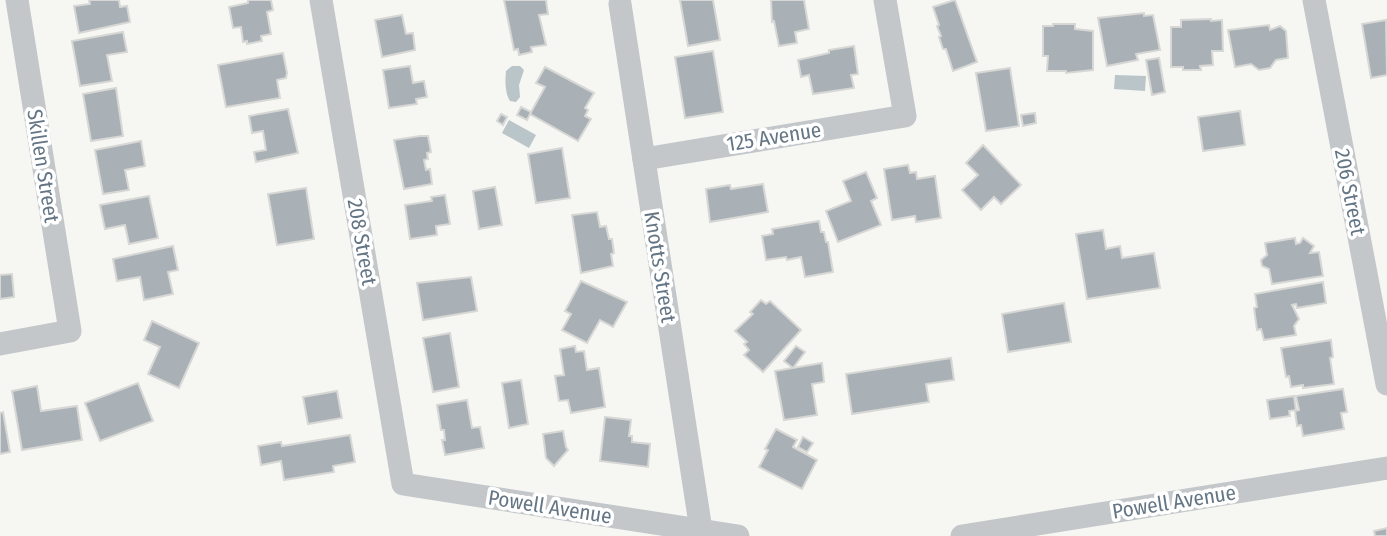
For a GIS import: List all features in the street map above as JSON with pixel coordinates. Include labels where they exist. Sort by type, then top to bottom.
[{"type":"street","name":"Skillen Street","points":[[0,344],[69,331],[18,0]]},
{"type":"street","name":"208 Street","points":[[321,0],[403,484]]},
{"type":"street","name":"125 Avenue","points":[[643,159],[905,116],[885,0]]},
{"type":"street","name":"206 Street","points":[[1314,0],[1387,384]]},
{"type":"street","name":"Knotts Street","points":[[620,4],[701,530]]},
{"type":"street","name":"Powell Avenue","points":[[962,536],[1387,468]]},
{"type":"street","name":"Powell Avenue","points":[[403,484],[738,536]]},
{"type":"shaded area","points":[[512,66],[520,66],[524,70],[519,85],[520,97],[516,102],[510,101],[506,87],[506,71]]},
{"type":"shaded area","points":[[1115,75],[1146,76],[1145,91],[1114,89]]},
{"type":"shaded area","points":[[509,120],[536,135],[529,148],[502,133]]},
{"type":"building","points":[[89,0],[119,0],[120,7],[127,6],[130,22],[79,33],[74,6],[90,4]]},
{"type":"building","points":[[248,0],[271,0],[273,10],[267,12],[271,34],[261,36],[262,41],[247,44],[247,41],[243,42],[241,27],[233,28],[229,7],[248,3]]},
{"type":"building","points":[[504,0],[546,0],[548,14],[539,15],[546,45],[531,47],[532,52],[519,55],[518,49],[514,50]]},
{"type":"building","points":[[680,0],[713,0],[720,40],[688,46]]},
{"type":"building","points":[[771,0],[804,0],[809,29],[795,32],[797,43],[779,46],[774,21],[772,22]]},
{"type":"building","points":[[955,0],[977,62],[953,71],[939,37],[939,25],[933,7]]},
{"type":"building","points":[[1144,13],[1144,16],[1153,15],[1160,50],[1136,54],[1138,60],[1107,66],[1098,18]]},
{"type":"building","points":[[402,15],[406,34],[413,33],[415,50],[382,57],[375,20]]},
{"type":"building","points":[[1181,20],[1222,20],[1223,51],[1212,51],[1213,65],[1200,66],[1201,70],[1171,67],[1171,27],[1181,27]]},
{"type":"building","points":[[1386,20],[1387,75],[1371,78],[1362,24]]},
{"type":"building","points":[[1075,24],[1075,29],[1093,31],[1093,70],[1066,73],[1047,71],[1048,56],[1043,56],[1043,26]]},
{"type":"building","points":[[1269,25],[1270,30],[1280,26],[1286,31],[1288,58],[1276,60],[1270,68],[1259,70],[1251,64],[1235,67],[1228,30]]},
{"type":"building","points":[[123,32],[127,52],[107,55],[112,81],[80,86],[72,41]]},
{"type":"building","points":[[854,46],[858,74],[851,75],[854,88],[813,94],[809,75],[801,77],[798,60],[829,53],[829,50]]},
{"type":"building","points":[[713,51],[723,112],[685,118],[675,57]]},
{"type":"building","points":[[283,53],[287,73],[286,78],[277,80],[280,98],[226,107],[218,65]]},
{"type":"building","points":[[1159,58],[1165,92],[1152,95],[1146,60]]},
{"type":"building","points":[[410,66],[413,83],[424,81],[427,97],[416,99],[417,104],[389,108],[383,70]]},
{"type":"building","points":[[545,67],[594,93],[585,108],[588,110],[585,116],[591,119],[578,141],[530,114],[545,87],[536,83]]},
{"type":"building","points":[[1010,68],[1019,126],[986,131],[976,73]]},
{"type":"building","points":[[116,88],[123,136],[91,141],[83,94]]},
{"type":"building","points":[[521,107],[531,112],[527,120],[517,115]]},
{"type":"building","points":[[288,109],[298,153],[256,162],[254,152],[266,150],[263,131],[252,133],[249,116]]},
{"type":"building","points":[[1240,111],[1245,145],[1203,151],[1198,117]]},
{"type":"building","points":[[1035,113],[1036,123],[1023,126],[1021,115]]},
{"type":"building","points":[[501,114],[507,117],[503,125],[497,121]]},
{"type":"building","points":[[428,136],[431,152],[427,153],[428,159],[424,160],[426,170],[430,169],[432,184],[404,189],[394,140]]},
{"type":"building","points":[[141,141],[145,166],[125,170],[129,190],[103,194],[95,150]]},
{"type":"building","points":[[983,145],[1021,185],[1001,204],[994,197],[981,210],[962,190],[978,175],[966,163]]},
{"type":"building","points":[[562,148],[570,198],[536,203],[528,154]]},
{"type":"building","points":[[908,165],[910,173],[916,172],[917,179],[935,176],[941,218],[916,222],[915,216],[892,220],[884,169]]},
{"type":"building","points":[[866,172],[877,198],[871,201],[881,225],[838,242],[826,211],[851,201],[843,181]]},
{"type":"building","points":[[763,184],[768,212],[710,222],[706,189],[730,185],[731,189]]},
{"type":"building","points":[[495,187],[502,225],[479,229],[473,191]]},
{"type":"building","points":[[306,188],[314,239],[277,245],[268,194]]},
{"type":"building","points":[[445,195],[450,224],[436,226],[437,235],[410,239],[405,205],[432,201],[431,197]]},
{"type":"building","points":[[149,196],[158,238],[129,244],[125,225],[105,229],[100,205]]},
{"type":"building","points":[[597,212],[600,227],[606,226],[609,239],[612,239],[613,266],[581,273],[572,215]]},
{"type":"building","points":[[819,221],[821,232],[824,232],[828,242],[833,272],[805,277],[801,257],[766,260],[762,236],[773,234],[772,229]]},
{"type":"building","points":[[1103,230],[1106,249],[1120,246],[1122,258],[1154,253],[1160,288],[1087,299],[1076,234]]},
{"type":"building","points":[[1295,238],[1296,244],[1303,238],[1314,246],[1310,253],[1319,252],[1323,276],[1272,284],[1269,269],[1262,266],[1261,260],[1267,255],[1265,243]]},
{"type":"building","points":[[173,246],[178,270],[168,272],[173,294],[144,300],[140,277],[117,281],[113,259]]},
{"type":"building","points":[[12,274],[14,297],[0,299],[0,275]]},
{"type":"building","points":[[471,277],[477,311],[423,320],[417,283]]},
{"type":"building","points":[[581,281],[627,302],[613,327],[600,320],[587,343],[562,330],[571,314],[565,311]]},
{"type":"building","points":[[1323,282],[1326,303],[1297,308],[1296,304],[1292,305],[1299,319],[1294,326],[1296,335],[1264,340],[1261,329],[1257,330],[1255,294]]},
{"type":"building","points":[[761,300],[766,304],[770,301],[801,330],[763,372],[744,355],[749,350],[744,344],[747,342],[735,331],[753,314],[750,312]]},
{"type":"building","points":[[1064,303],[1071,342],[1008,352],[1002,314]]},
{"type":"building","points":[[152,321],[199,343],[179,388],[148,374],[160,347],[144,340]]},
{"type":"building","points":[[450,333],[459,387],[433,392],[423,338]]},
{"type":"building","points":[[1331,340],[1333,357],[1330,358],[1334,384],[1291,387],[1289,376],[1286,377],[1281,348]]},
{"type":"building","points":[[575,346],[576,352],[584,351],[587,370],[599,368],[605,407],[571,413],[568,400],[559,401],[555,376],[564,375],[560,349]]},
{"type":"building","points":[[796,346],[805,352],[793,368],[784,361]]},
{"type":"building","points":[[951,358],[954,380],[926,384],[929,402],[852,414],[846,374]]},
{"type":"building","points":[[822,363],[824,382],[812,384],[817,415],[784,420],[775,371]]},
{"type":"building","points":[[521,380],[528,424],[509,428],[502,383]]},
{"type":"building","points":[[138,383],[153,421],[100,441],[85,403]]},
{"type":"building","points":[[37,386],[41,411],[77,406],[82,440],[22,450],[12,391]]},
{"type":"building","points":[[1343,389],[1347,412],[1341,413],[1344,429],[1303,436],[1301,425],[1297,426],[1295,411],[1299,410],[1296,396]]},
{"type":"building","points":[[337,391],[342,418],[308,424],[303,397]]},
{"type":"building","points":[[1294,396],[1296,410],[1289,411],[1290,416],[1270,419],[1267,400]]},
{"type":"building","points":[[467,400],[472,428],[480,427],[484,448],[445,455],[442,440],[445,440],[444,430],[441,430],[437,405]]},
{"type":"building","points":[[3,412],[10,452],[0,454],[0,413]]},
{"type":"building","points":[[605,417],[631,420],[629,436],[632,436],[632,442],[650,444],[648,467],[600,461]]},
{"type":"building","points":[[776,429],[797,440],[793,447],[817,460],[802,489],[759,467]]},
{"type":"building","points":[[563,431],[568,450],[554,466],[546,458],[543,434]]},
{"type":"building","points":[[350,435],[355,462],[333,466],[334,472],[284,480],[281,461],[261,465],[258,446],[281,442],[282,446]]},
{"type":"building","points":[[803,437],[813,443],[807,452],[798,447]]},
{"type":"building","points":[[1387,528],[1387,536],[1375,536],[1374,531]]}]
